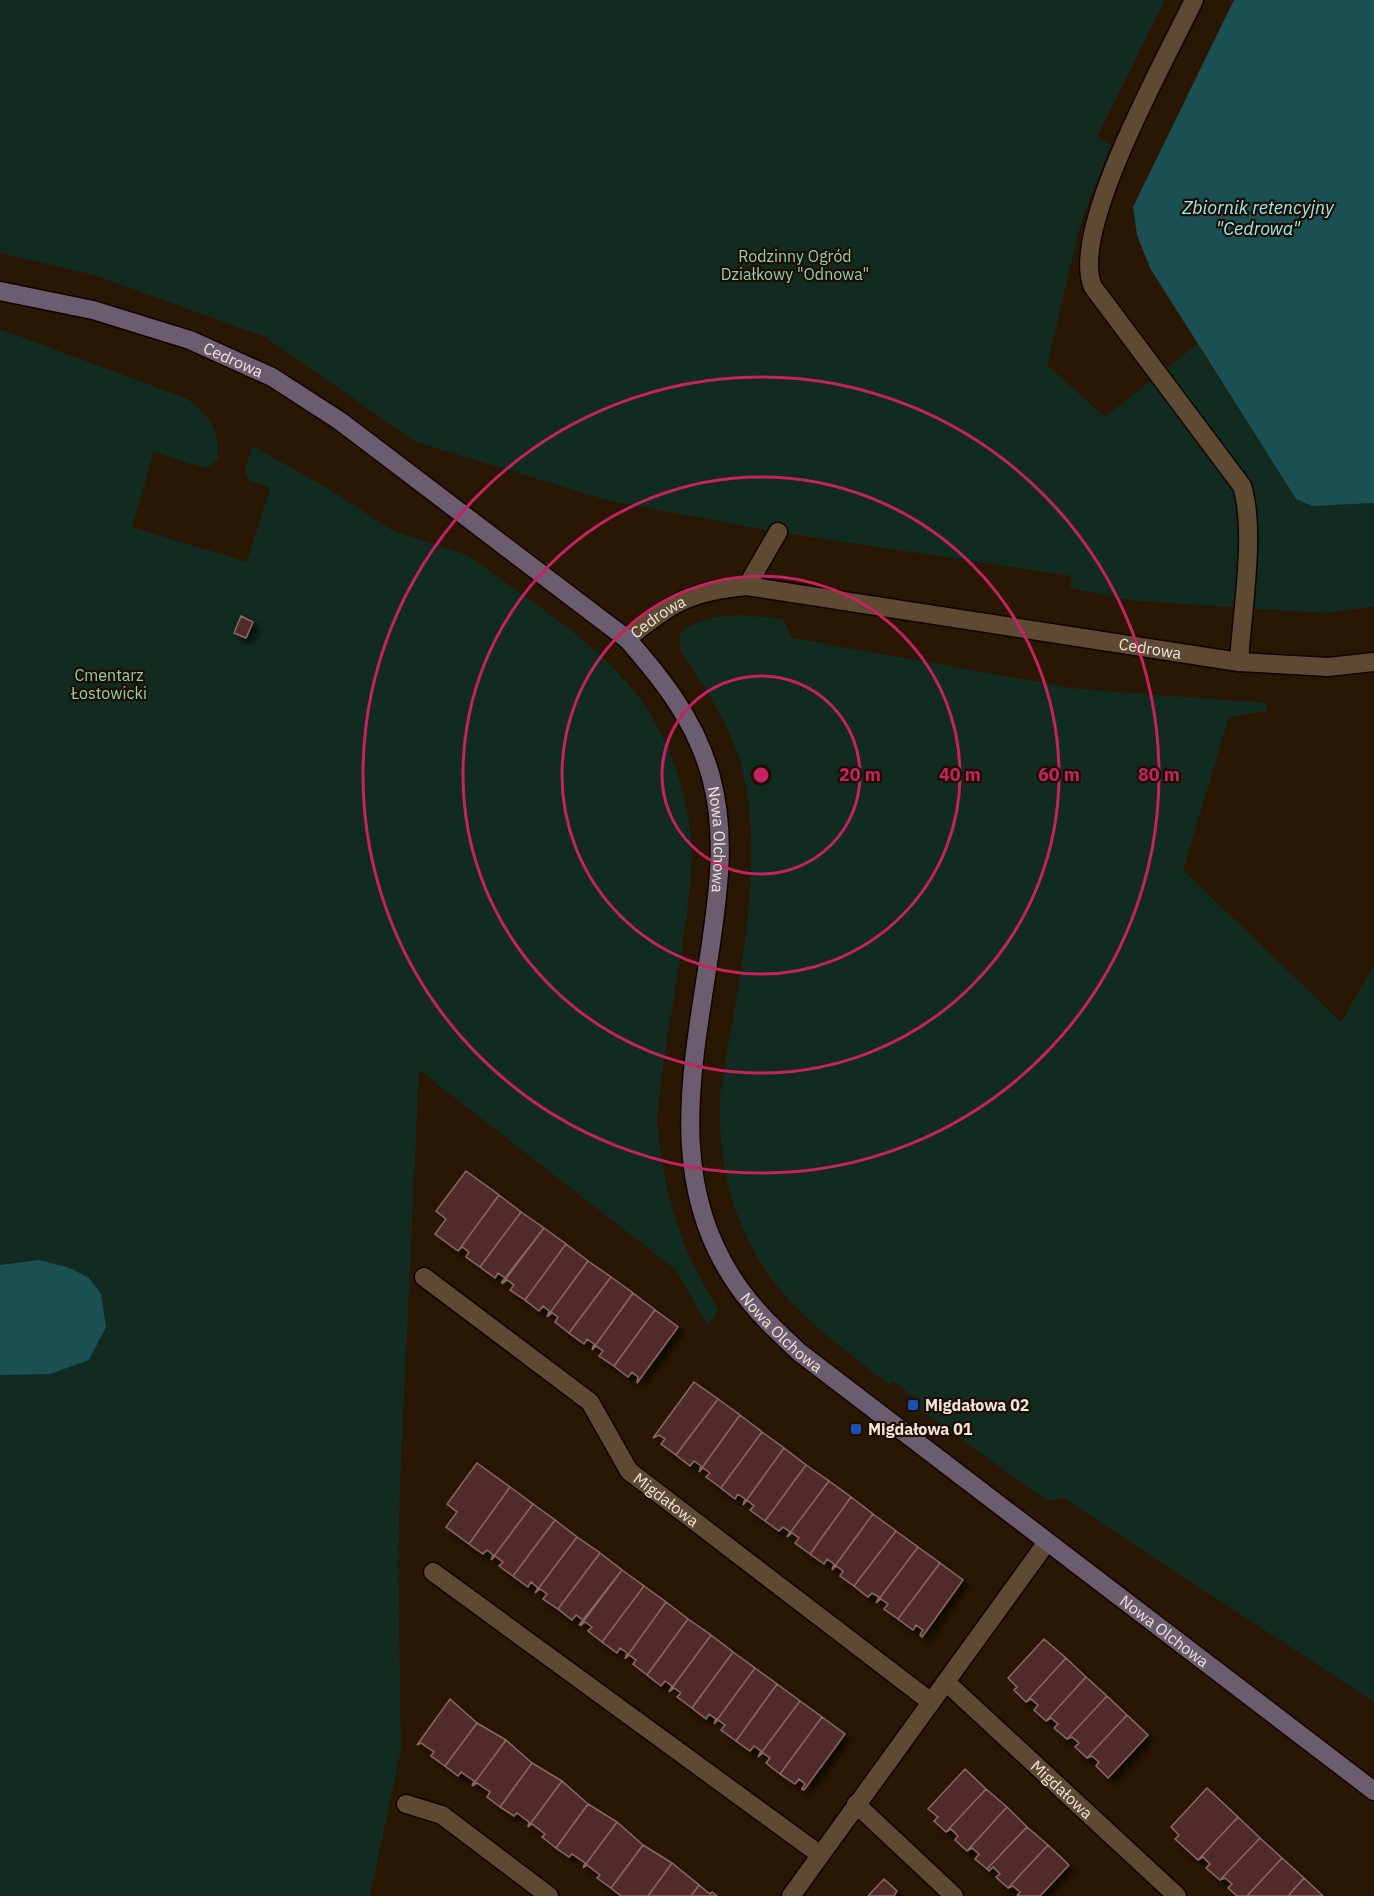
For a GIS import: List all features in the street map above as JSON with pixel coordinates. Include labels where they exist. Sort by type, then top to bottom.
[{"type":"street","points":[[1194,0],[1103,190],[1088,258],[1088,278],[1242,486],[1249,525],[1239,662]]},
{"type":"street","name":"Cedrowa","points":[[0,291],[93,310],[190,340],[272,377],[340,421],[627,639],[664,609],[682,599],[715,589],[747,586],[1239,662],[1328,667],[1374,662]]},
{"type":"street","points":[[747,586],[777,532]]},
{"type":"street","name":"Nowa Olchowa","points":[[627,639],[665,681],[687,716],[711,777],[721,837],[720,887],[693,1069],[688,1130],[692,1168],[701,1208],[716,1248],[740,1288],[768,1322],[799,1352],[1374,1791]]},
{"type":"street","name":"Migdałowa","points":[[424,1277],[590,1402],[629,1471],[931,1702]]},
{"type":"street","points":[[791,1896],[819,1854],[1047,1542]]},
{"type":"street","points":[[433,1572],[819,1854]]},
{"type":"street","name":"Migdałowa","points":[[946,1682],[1177,1896]]},
{"type":"street","points":[[406,1804],[442,1815],[549,1896]]},
{"type":"street","points":[[856,1804],[954,1896]]},
{"type":"green space","name":"Rodzinny Ogród Działkowy \"Odnowa\"","points":[[0,0],[1165,0],[1097,137],[1111,145],[1081,222],[1047,365],[1105,417],[1197,344],[1296,499],[1312,506],[1374,503],[1374,607],[1324,613],[1136,601],[1070,588],[1072,576],[778,532],[610,501],[416,442],[265,337],[94,275],[0,253]]},
{"type":"green space","name":"Cmentarz Łostowicki","points":[[0,329],[188,399],[212,425],[217,439],[218,460],[206,468],[154,452],[132,527],[247,562],[270,487],[249,481],[245,471],[252,446],[331,490],[393,531],[462,553],[476,561],[571,630],[606,661],[639,697],[666,743],[684,795],[689,822],[691,875],[657,1118],[664,1170],[675,1218],[693,1264],[719,1310],[708,1326],[676,1270],[419,1070],[400,1484],[398,1563],[401,1749],[370,1896],[0,1896]]},
{"type":"green space","points":[[739,615],[783,619],[792,638],[1078,689],[1267,703],[1268,711],[1229,717],[1183,870],[1341,1022],[1374,966],[1374,1702],[1065,1499],[1046,1500],[913,1405],[917,1400],[893,1381],[889,1385],[802,1313],[773,1280],[757,1257],[734,1206],[722,1152],[720,1124],[720,1096],[740,974],[750,887],[751,845],[748,804],[741,766],[730,735],[698,677],[680,650],[680,632],[708,619]]},
{"type":"water","name":"Zbiornik retencyjny \"Cedrowa\"","points":[[1234,0],[1374,0],[1374,503],[1312,506],[1296,499],[1150,268],[1137,235],[1133,207]]},
{"type":"water","points":[[39,1260],[70,1268],[89,1278],[101,1294],[106,1327],[89,1360],[50,1374],[0,1375],[0,1265]]},
{"type":"building","points":[[241,616],[253,622],[246,638],[234,633]]},
{"type":"building","points":[[466,1171],[499,1195],[458,1251],[435,1234],[446,1219],[436,1211]]},
{"type":"building","points":[[499,1195],[521,1212],[480,1267],[466,1257],[469,1252],[462,1247],[458,1251]]},
{"type":"building","points":[[521,1212],[544,1228],[505,1278],[498,1273],[495,1278],[480,1267]]},
{"type":"building","points":[[544,1228],[566,1244],[525,1300],[510,1290],[514,1285],[507,1280],[502,1284]]},
{"type":"building","points":[[566,1244],[588,1261],[547,1317],[549,1311],[543,1306],[539,1311],[525,1300]]},
{"type":"building","points":[[588,1261],[611,1277],[569,1333],[555,1322],[558,1317],[552,1313],[547,1317]]},
{"type":"building","points":[[611,1277],[633,1293],[592,1350],[594,1344],[587,1339],[584,1344],[569,1333]]},
{"type":"building","points":[[633,1293],[655,1310],[614,1366],[599,1356],[603,1351],[596,1346],[592,1350]]},
{"type":"building","points":[[655,1310],[678,1327],[637,1383],[638,1377],[632,1372],[628,1377],[614,1366]]},
{"type":"building","points":[[694,1382],[718,1399],[676,1455],[661,1444],[665,1439],[659,1435],[653,1438]]},
{"type":"building","points":[[718,1399],[740,1415],[699,1472],[701,1466],[694,1461],[690,1466],[676,1455]]},
{"type":"building","points":[[740,1415],[762,1432],[721,1488],[706,1477],[710,1473],[703,1468],[699,1472]]},
{"type":"building","points":[[762,1432],[784,1448],[743,1505],[745,1499],[738,1494],[735,1499],[721,1488]]},
{"type":"building","points":[[784,1448],[806,1465],[765,1521],[750,1510],[754,1506],[747,1500],[743,1505]]},
{"type":"building","points":[[477,1463],[510,1487],[469,1544],[446,1527],[457,1512],[447,1504]]},
{"type":"building","points":[[806,1465],[829,1481],[787,1537],[790,1532],[783,1527],[779,1531],[765,1521]]},
{"type":"building","points":[[829,1481],[851,1497],[810,1554],[795,1543],[799,1538],[792,1533],[787,1537]]},
{"type":"building","points":[[510,1487],[533,1504],[491,1560],[493,1555],[487,1550],[483,1554],[469,1544]]},
{"type":"building","points":[[851,1497],[873,1514],[832,1570],[834,1564],[827,1559],[824,1564],[810,1554]]},
{"type":"building","points":[[533,1504],[555,1520],[513,1576],[499,1566],[503,1562],[495,1556],[491,1560]]},
{"type":"building","points":[[873,1514],[896,1531],[854,1586],[840,1576],[843,1571],[836,1566],[832,1570]]},
{"type":"building","points":[[555,1520],[577,1537],[535,1593],[538,1588],[531,1582],[528,1587],[513,1576]]},
{"type":"building","points":[[896,1531],[918,1547],[876,1603],[879,1597],[872,1593],[868,1597],[854,1586]]},
{"type":"building","points":[[577,1537],[600,1553],[558,1609],[543,1599],[547,1594],[540,1589],[535,1593]]},
{"type":"building","points":[[918,1547],[940,1563],[898,1619],[884,1609],[888,1604],[881,1599],[876,1603]]},
{"type":"building","points":[[600,1553],[622,1570],[583,1620],[576,1615],[572,1620],[558,1609]]},
{"type":"building","points":[[940,1563],[963,1580],[922,1637],[920,1635],[923,1630],[916,1625],[913,1630],[898,1619]]},
{"type":"building","points":[[622,1570],[644,1586],[602,1642],[588,1631],[592,1627],[585,1622],[580,1626]]},
{"type":"building","points":[[644,1586],[666,1602],[625,1659],[627,1653],[620,1648],[617,1653],[602,1642]]},
{"type":"building","points":[[666,1602],[688,1619],[647,1675],[633,1664],[636,1660],[629,1655],[625,1659]]},
{"type":"building","points":[[688,1619],[711,1635],[669,1692],[672,1686],[665,1681],[661,1686],[647,1675]]},
{"type":"building","points":[[711,1635],[733,1652],[692,1708],[677,1697],[681,1693],[674,1688],[669,1692]]},
{"type":"building","points":[[1044,1639],[1066,1658],[1026,1702],[1014,1690],[1017,1687],[1008,1678]]},
{"type":"building","points":[[733,1652],[755,1668],[714,1724],[716,1719],[709,1714],[706,1719],[692,1708]]},
{"type":"building","points":[[1066,1658],[1086,1677],[1046,1721],[1034,1710],[1038,1705],[1031,1699],[1026,1702]]},
{"type":"building","points":[[755,1668],[777,1684],[736,1741],[721,1730],[725,1725],[718,1720],[714,1724]]},
{"type":"building","points":[[1086,1677],[1107,1696],[1067,1739],[1054,1728],[1058,1724],[1051,1718],[1046,1721]]},
{"type":"building","points":[[777,1684],[800,1701],[758,1757],[761,1751],[754,1746],[750,1751],[736,1741]]},
{"type":"building","points":[[1107,1696],[1127,1715],[1087,1758],[1075,1747],[1079,1743],[1072,1737],[1067,1739]]},
{"type":"building","points":[[450,1699],[477,1723],[445,1766],[431,1756],[434,1752],[421,1743],[417,1745]]},
{"type":"building","points":[[800,1701],[822,1717],[780,1774],[766,1763],[770,1758],[763,1753],[758,1757]]},
{"type":"building","points":[[1127,1715],[1148,1735],[1108,1778],[1096,1766],[1099,1762],[1092,1756],[1087,1758]]},
{"type":"building","points":[[822,1717],[845,1734],[804,1790],[802,1789],[805,1784],[799,1779],[795,1784],[780,1774]]},
{"type":"building","points":[[477,1723],[506,1740],[472,1786],[474,1781],[461,1772],[458,1776],[445,1766]]},
{"type":"building","points":[[506,1740],[532,1763],[500,1807],[487,1797],[490,1792],[477,1783],[472,1786]]},
{"type":"building","points":[[532,1763],[562,1781],[528,1827],[529,1822],[517,1813],[514,1816],[500,1807]]},
{"type":"building","points":[[965,1769],[986,1789],[946,1832],[934,1821],[938,1817],[928,1809]]},
{"type":"building","points":[[562,1781],[588,1804],[556,1848],[542,1837],[545,1834],[532,1824],[528,1827]]},
{"type":"building","points":[[1207,1788],[1238,1817],[1198,1860],[1175,1839],[1179,1835],[1171,1827]]},
{"type":"building","points":[[986,1789],[1007,1807],[967,1851],[955,1840],[958,1836],[951,1829],[946,1832]]},
{"type":"building","points":[[588,1804],[617,1822],[583,1868],[585,1863],[572,1854],[569,1857],[556,1848]]},
{"type":"building","points":[[1007,1807],[1027,1827],[987,1869],[975,1859],[979,1854],[972,1848],[967,1851]]},
{"type":"building","points":[[1238,1817],[1260,1838],[1220,1880],[1206,1868],[1210,1864],[1203,1857],[1198,1860]]},
{"type":"building","points":[[617,1822],[643,1845],[611,1888],[597,1878],[600,1875],[587,1865],[583,1868]]},
{"type":"building","points":[[1027,1827],[1048,1845],[1008,1888],[996,1877],[1000,1874],[993,1867],[989,1871],[987,1869]]},
{"type":"building","points":[[1260,1838],[1282,1858],[1247,1896],[1237,1896],[1228,1888],[1232,1884],[1225,1878],[1220,1880]]},
{"type":"building","points":[[643,1845],[672,1863],[648,1896],[621,1896],[611,1888]]},
{"type":"building","points":[[1048,1845],[1069,1865],[1040,1896],[1017,1896],[1020,1892],[1013,1886],[1008,1888]]},
{"type":"building","points":[[1282,1858],[1304,1878],[1288,1896],[1247,1896]]},
{"type":"building","points":[[672,1863],[699,1885],[691,1896],[648,1896]]},
{"type":"building","points":[[1304,1878],[1323,1896],[1288,1896]]},
{"type":"building","points":[[884,1879],[897,1891],[894,1896],[868,1896]]},
{"type":"building","points":[[699,1885],[710,1894],[712,1892],[717,1896],[691,1896]]},
{"type":"place","name":"Migdałowa 02","points":[[913,1405]]},
{"type":"place","name":"Migdałowa 01","points":[[856,1429]]}]
